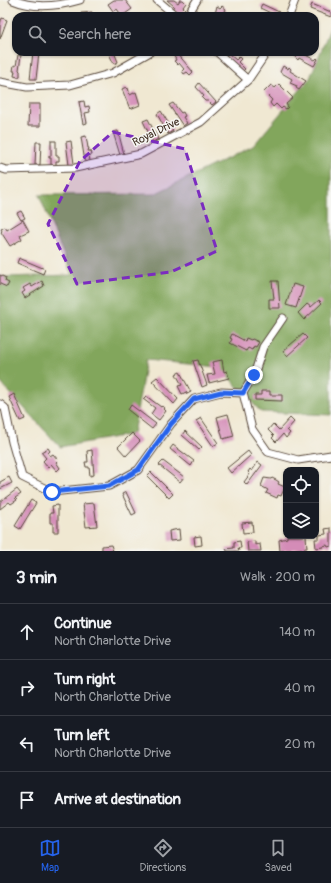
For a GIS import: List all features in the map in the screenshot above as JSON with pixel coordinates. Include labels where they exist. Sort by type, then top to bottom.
[{"type":"street","points":[[13,0],[40,6],[63,5],[80,0]]},
{"type":"street","points":[[157,0],[171,12]]},
{"type":"street","points":[[190,12],[197,0]]},
{"type":"street","points":[[290,12],[295,0]]},
{"type":"street","points":[[0,82],[27,87],[70,85],[113,73],[143,56]]},
{"type":"street","points":[[221,56],[248,80]]},
{"type":"street","name":"Royal Drive","points":[[0,168],[6,170],[75,168],[142,154],[201,122],[248,80],[264,56]]},
{"type":"street","points":[[283,318],[263,347],[254,375],[243,393],[252,429],[268,452],[298,460],[331,455]]},
{"type":"street","points":[[0,404],[5,408],[12,442],[22,477],[52,492],[109,486],[138,470],[171,424],[194,399],[221,392],[243,393]]},
{"type":"highlighted area","points":[[113,132],[185,149],[217,251],[171,272],[77,284],[48,224],[80,161]]},
{"type":"green space","points":[[331,26],[331,415],[261,412],[219,367],[146,360],[133,434],[60,447],[0,382],[0,275],[3,277],[72,275],[39,195],[154,194],[253,146],[310,78]]},
{"type":"building","points":[[114,0],[125,0],[132,9],[128,12],[119,12],[117,9],[113,11],[108,4]]},
{"type":"building","points":[[167,0],[174,0],[178,3],[180,0],[183,0],[186,3],[183,7],[185,9],[183,12],[176,12],[172,9],[174,6]]},
{"type":"building","points":[[262,4],[279,12],[268,12],[260,8]]},
{"type":"building","points":[[312,4],[331,12],[331,17],[319,12],[310,9]]},
{"type":"building","points":[[217,6],[220,8],[222,6],[226,9],[225,11],[227,12],[216,12]]},
{"type":"building","points":[[2,18],[7,20],[0,39],[0,24]]},
{"type":"building","points":[[18,56],[21,56],[19,70],[20,76],[18,77],[14,76],[15,71],[13,71],[14,65],[16,66]]},
{"type":"building","points":[[33,56],[39,56],[36,79],[30,79]]},
{"type":"building","points":[[110,56],[116,56],[118,62],[114,64]]},
{"type":"building","points":[[174,56],[180,56],[193,72],[190,75],[187,72],[184,74],[182,71],[184,69],[179,63],[178,65],[174,61],[176,60]]},
{"type":"building","points":[[225,56],[231,56],[236,60],[239,57],[241,59],[238,62],[245,69],[242,72]]},
{"type":"building","points":[[308,56],[315,60],[317,58],[318,59],[314,66],[299,58],[298,60],[295,57]]},
{"type":"building","points":[[283,66],[288,69],[289,67],[291,69],[290,71],[306,81],[299,90],[296,88],[297,86],[290,83],[292,79],[280,72]]},
{"type":"building","points":[[199,83],[216,102],[212,105],[202,98],[204,96],[196,87]]},
{"type":"building","points":[[279,84],[293,98],[286,104],[288,107],[286,109],[283,107],[281,109],[276,104],[273,107],[270,103],[272,100],[264,92],[271,85],[275,88]]},
{"type":"building","points":[[126,87],[127,89],[128,88],[130,95],[136,92],[140,105],[130,109],[122,89]]},
{"type":"building","points":[[84,101],[85,107],[89,106],[90,112],[85,113],[87,123],[83,124],[79,102]]},
{"type":"building","points":[[173,103],[181,113],[183,112],[185,116],[183,117],[187,123],[183,126],[169,105]]},
{"type":"building","points":[[29,104],[40,104],[40,126],[28,126]]},
{"type":"building","points":[[161,111],[173,131],[168,134],[157,114]]},
{"type":"building","points":[[148,119],[158,139],[153,142],[143,121]]},
{"type":"building","points":[[118,131],[124,154],[120,155],[113,132]]},
{"type":"building","points":[[86,136],[89,148],[88,151],[91,151],[92,155],[89,155],[90,161],[85,162],[81,137]]},
{"type":"building","points":[[51,141],[56,141],[56,156],[59,156],[59,161],[56,161],[56,166],[51,166],[51,158],[49,158],[49,156],[51,156]]},
{"type":"building","points":[[71,141],[74,164],[69,165],[66,142]]},
{"type":"building","points":[[36,142],[41,142],[40,165],[35,165]]},
{"type":"building","points":[[21,211],[25,218],[21,220],[17,213]]},
{"type":"building","points":[[23,220],[29,231],[20,235],[22,239],[10,246],[1,232],[1,229],[5,227],[7,230]]},
{"type":"building","points":[[19,258],[45,269],[43,274],[17,263]]},
{"type":"building","points":[[0,275],[6,278],[5,281],[9,283],[7,287],[0,284]]},
{"type":"building","points":[[42,281],[44,286],[25,298],[22,293],[25,291],[23,288],[30,284],[32,287]]},
{"type":"building","points":[[272,281],[278,281],[280,308],[269,308],[269,299],[274,299]]},
{"type":"building","points":[[293,284],[303,287],[296,308],[286,305]]},
{"type":"building","points":[[319,300],[322,303],[304,320],[298,313],[307,304],[311,307]]},
{"type":"building","points":[[232,334],[245,341],[246,338],[259,342],[252,350],[248,348],[246,351],[230,343]]},
{"type":"building","points":[[303,334],[307,338],[287,356],[283,351]]},
{"type":"building","points":[[198,360],[207,385],[202,387],[193,361]]},
{"type":"building","points":[[222,360],[224,372],[227,371],[229,378],[209,383],[207,375],[215,374],[212,362]]},
{"type":"building","points":[[180,372],[191,392],[187,394],[186,392],[182,394],[178,386],[182,385],[176,374]]},
{"type":"building","points":[[157,377],[178,399],[174,404],[152,381]]},
{"type":"building","points":[[261,391],[270,391],[270,395],[282,395],[282,401],[255,400],[255,395],[261,395]]},
{"type":"building","points":[[14,394],[25,419],[20,421],[9,397]]},
{"type":"building","points":[[146,396],[161,407],[162,406],[165,408],[164,409],[166,411],[159,420],[151,414],[155,408],[143,399]]},
{"type":"building","points":[[131,405],[156,424],[152,429],[128,410]]},
{"type":"building","points":[[228,414],[234,436],[223,439],[217,417]]},
{"type":"building","points":[[201,418],[218,443],[213,446],[196,421]]},
{"type":"building","points":[[290,418],[294,422],[287,430],[290,433],[286,438],[283,434],[276,442],[272,438],[274,436],[268,430],[273,424],[279,430]]},
{"type":"building","points":[[185,431],[202,447],[199,450],[182,435]]},
{"type":"building","points":[[132,433],[140,441],[126,456],[118,447]]},
{"type":"building","points":[[173,445],[194,461],[191,466],[170,449]]},
{"type":"building","points":[[48,448],[50,451],[48,453],[50,456],[53,454],[58,460],[56,462],[60,468],[57,471],[51,464],[48,467],[43,461],[46,458],[41,452]]},
{"type":"building","points":[[92,450],[94,475],[90,476],[89,467],[86,467],[85,462],[88,462],[87,451]]},
{"type":"building","points":[[248,451],[251,455],[231,473],[227,468]]},
{"type":"building","points":[[163,461],[184,477],[180,482],[159,465]]},
{"type":"building","points":[[258,462],[262,465],[247,485],[244,482],[250,474],[248,472],[250,469],[252,471]]},
{"type":"building","points":[[151,472],[173,494],[169,498],[147,476]]},
{"type":"building","points":[[9,477],[12,483],[0,489],[0,482]]},
{"type":"building","points":[[264,478],[272,478],[279,482],[278,484],[283,486],[283,492],[281,496],[278,495],[277,498],[266,493],[268,490],[261,486]]},
{"type":"building","points":[[17,489],[21,494],[15,498],[17,500],[11,504],[9,502],[0,509],[0,502]]},
{"type":"building","points":[[126,492],[136,513],[132,515],[122,494]]},
{"type":"building","points":[[31,500],[36,503],[20,529],[15,526]]},
{"type":"building","points":[[94,503],[97,526],[86,527],[83,504]]},
{"type":"building","points":[[58,505],[58,532],[53,532],[53,523],[50,523],[50,513],[53,513],[52,506]]},
{"type":"building","points":[[252,522],[253,532],[243,533],[242,523]]},
{"type":"building","points":[[331,528],[331,546],[328,547],[327,545],[316,548],[315,539],[319,539],[319,535],[326,534],[325,529]]},
{"type":"building","points":[[179,529],[180,540],[170,541],[169,531]]},
{"type":"building","points":[[201,536],[202,545],[195,546],[194,537]]},
{"type":"building","points":[[306,539],[307,548],[280,551],[279,540]]},
{"type":"building","points":[[240,541],[241,548],[238,548],[239,551],[227,551],[226,549],[234,548],[234,542]]},
{"type":"building","points":[[255,541],[255,545],[260,544],[261,551],[248,551],[247,542]]},
{"type":"building","points":[[111,545],[113,551],[102,551],[102,546]]},
{"type":"route","points":[[52,492],[109,486],[138,470],[171,424],[194,399],[221,392],[243,393],[254,375]]}]
